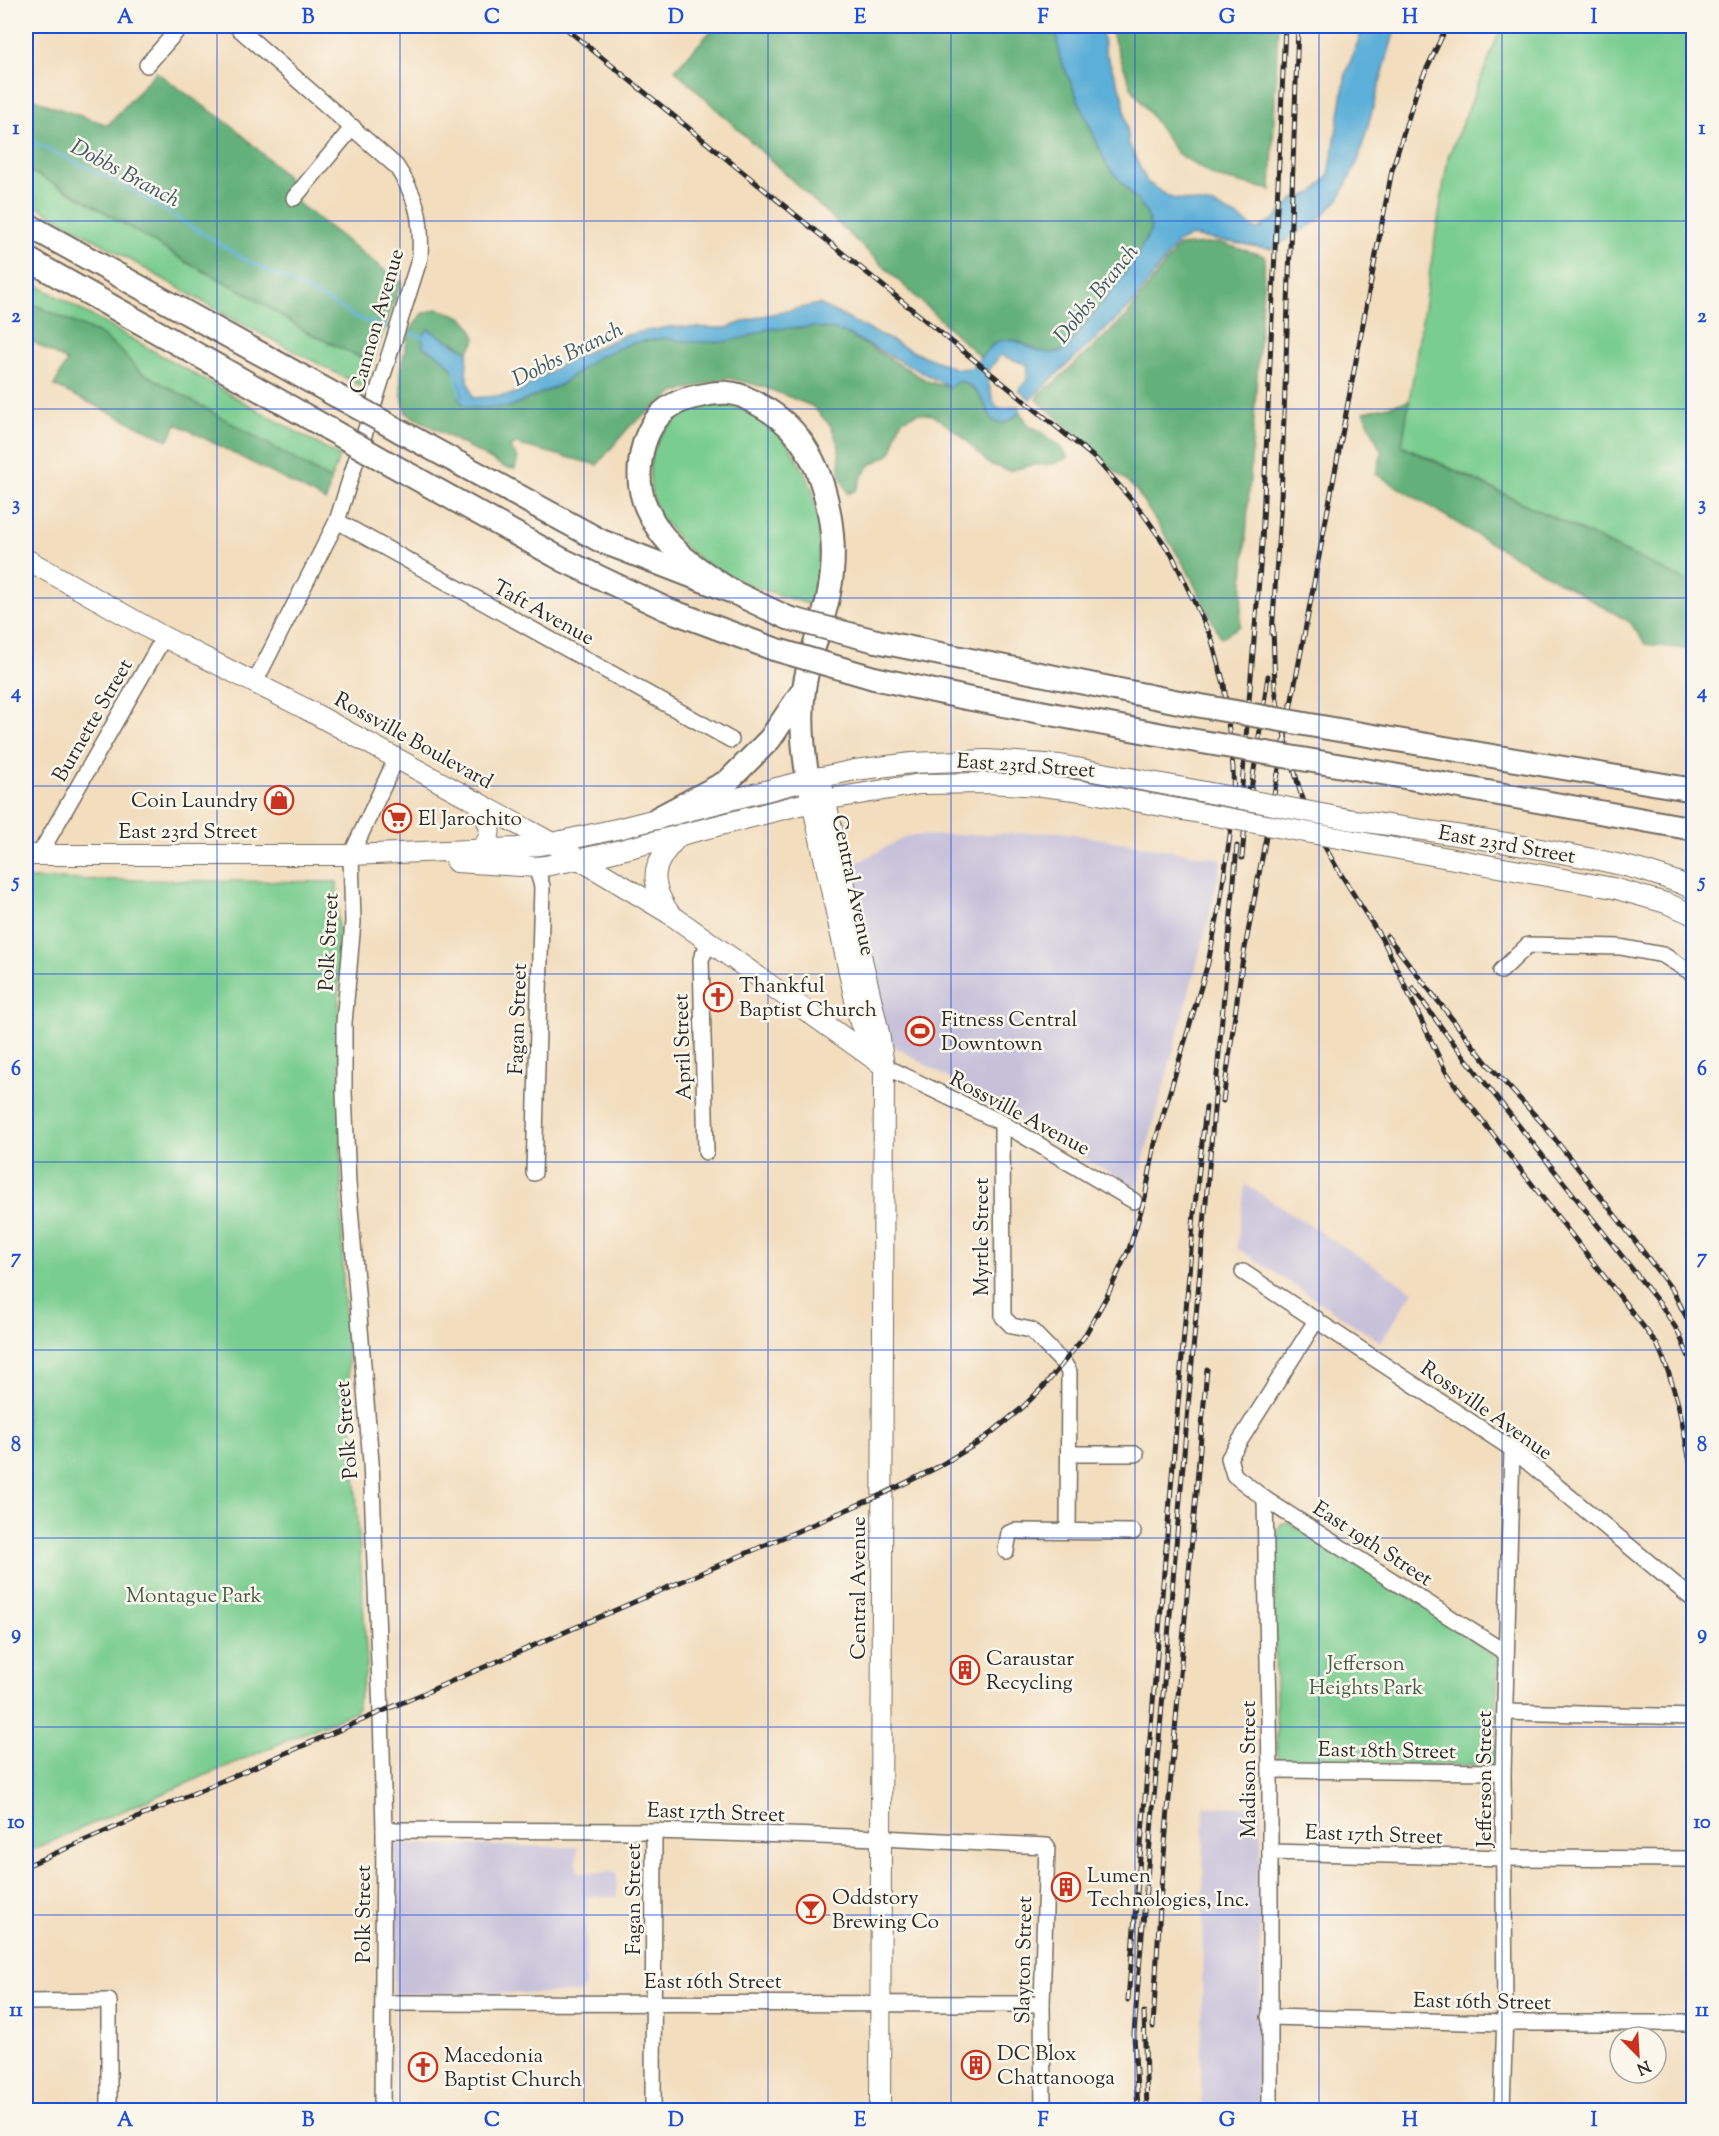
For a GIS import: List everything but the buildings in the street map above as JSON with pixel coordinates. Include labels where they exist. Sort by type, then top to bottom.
[{"type":"highway","points":[[26,219],[54,240]]},
{"type":"highway","points":[[26,224],[601,541],[733,592],[788,618],[876,641],[1184,704],[1694,790]]},
{"type":"highway","points":[[26,258],[563,560],[666,609],[774,649],[874,678],[966,698],[1694,829]]},
{"type":"highway","points":[[733,592],[691,564],[664,540],[646,508],[639,461],[647,436],[663,412],[689,398],[723,392],[746,397],[774,413],[798,436],[814,461],[824,490],[831,525],[830,592],[804,689],[803,745],[816,789]]},
{"type":"highway","points":[[658,818],[728,781],[770,739],[804,689]]},
{"type":"highway","points":[[1545,801],[1694,820]]},
{"type":"main road","name":"Rossville Boulevard","points":[[26,559],[164,637],[397,757],[552,843],[669,914],[884,1066]]},
{"type":"main road","name":"East 23rd Street","points":[[351,855],[536,867],[580,860],[681,834],[816,789],[912,763],[986,760],[1060,765],[1353,820],[1534,847],[1609,862],[1666,877],[1694,889]]},
{"type":"main road","name":"East 23rd Street","points":[[32,855],[351,855],[518,848],[552,843],[658,818],[816,789],[858,793],[920,784],[987,783],[1082,790],[1613,888],[1666,903],[1694,915]]},
{"type":"main road","name":"Central Avenue","points":[[816,789],[836,844],[877,1022],[884,1066],[880,2110]]},
{"type":"main road","name":"Central Avenue","points":[[816,789],[860,1023],[884,1066]]},
{"type":"main road","points":[[836,844],[843,815],[858,793]]},
{"type":"main road","points":[[476,801],[487,820],[491,834],[480,850]]},
{"type":"main road","points":[[669,914],[661,901],[656,880],[657,862],[681,834]]},
{"type":"street","points":[[147,65],[182,26]]},
{"type":"street","name":"Cannon Avenue","points":[[236,26],[396,166],[410,187],[419,213],[421,234],[420,257],[338,521],[255,682]]},
{"type":"street","points":[[294,198],[353,127]]},
{"type":"street","name":"Taft Avenue","points":[[338,521],[731,740]]},
{"type":"street","name":"Burnette Street","points":[[32,855],[164,637]]},
{"type":"street","name":"Polk Street","points":[[382,2110],[384,1830],[371,1462],[348,1183],[344,1092],[345,1023],[353,922],[351,855],[397,757]]},
{"type":"street","name":"Fagan Street","points":[[534,1173],[542,886],[536,867]]},
{"type":"street","name":"April Street","points":[[706,1152],[701,959],[709,943]]},
{"type":"street","points":[[1501,971],[1528,945],[1620,947],[1662,956],[1694,974]]},
{"type":"street","name":"Rossville Avenue","points":[[884,1066],[1002,1123],[1134,1201]]},
{"type":"street","name":"Myrtle Street","points":[[1002,1123],[1003,1317],[1012,1326],[1032,1330],[1069,1372],[1068,1531]]},
{"type":"street","name":"Rossville Avenue","points":[[1243,1272],[1512,1449],[1694,1600]]},
{"type":"street","name":"East 19th Street","points":[[1317,1319],[1229,1458],[1234,1475],[1265,1499],[1506,1653]]},
{"type":"street","name":"Jefferson Street","points":[[1502,2110],[1505,1858],[1503,1772],[1512,1449]]},
{"type":"street","points":[[1068,1454],[1136,1454]]},
{"type":"street","name":"Madison Street","points":[[1265,1499],[1270,1770],[1270,2110]]},
{"type":"street","points":[[1005,1551],[1009,1533],[1015,1531],[1133,1532]]},
{"type":"street","points":[[1506,1712],[1694,1718]]},
{"type":"street","name":"East 18th Street","points":[[1270,1770],[1503,1772]]},
{"type":"street","name":"East 17th Street","points":[[384,1830],[654,1831],[1047,1846]]},
{"type":"street","name":"Fagan Street","points":[[653,2110],[654,1831]]},
{"type":"street","name":"Slayton Street","points":[[1043,2110],[1042,2004],[1047,1846]]},
{"type":"street","name":"East 17th Street","points":[[1270,1852],[1505,1858],[1694,1859]]},
{"type":"street","points":[[26,2002],[110,2001],[110,2110]]},
{"type":"street","name":"East 16th Street","points":[[383,2003],[1042,2004]]},
{"type":"street","name":"East 16th Street","points":[[1269,2017],[1504,2023],[1694,2023]]},
{"type":"shaded area","points":[[1061,832],[1222,859],[1209,919],[1136,1188],[887,1042],[855,864],[907,836]]},
{"type":"shaded area","points":[[1245,1184],[1413,1291],[1381,1342],[1237,1248]]},
{"type":"shaded area","points":[[1261,1806],[1260,2110],[1201,2110],[1204,1807]]},
{"type":"shaded area","points":[[394,1844],[577,1847],[577,1873],[617,1872],[617,1897],[587,1897],[585,1987],[578,1993],[394,1994]]},
{"type":"green space","points":[[720,26],[1055,26],[1060,58],[1107,165],[1146,211],[1151,229],[1137,258],[1118,285],[1064,350],[1045,354],[1016,340],[994,343],[981,358],[675,70],[709,33]]},
{"type":"green space","points":[[1109,26],[1278,26],[1271,190],[1215,177],[1177,153],[1131,87]]},
{"type":"green space","points":[[1502,26],[1693,26],[1693,584],[1402,445],[1448,158]]},
{"type":"green space","points":[[156,72],[236,129],[286,176],[299,204],[401,283],[372,363],[305,331],[246,293],[188,263],[85,200],[26,169],[26,95],[48,105],[108,125]]},
{"type":"green space","points":[[26,169],[85,200],[188,263],[246,293],[305,331],[372,363],[363,387],[233,319],[26,200]]},
{"type":"green space","points":[[1220,243],[1265,256],[1240,626],[1221,638],[1185,566],[1136,490],[1036,399],[1127,316],[1178,246]]},
{"type":"green space","points":[[26,279],[339,456],[331,480],[138,370],[121,351],[101,335],[26,301]]},
{"type":"green space","points":[[26,301],[101,335],[121,351],[138,370],[331,480],[326,501],[177,424],[168,440],[54,386],[67,361],[26,338]]},
{"type":"green space","points":[[437,309],[466,321],[476,339],[468,352],[454,342],[424,347],[439,355],[449,364],[457,375],[458,385],[464,397],[459,397],[472,408],[510,407],[560,385],[598,357],[632,343],[664,338],[692,342],[747,337],[768,329],[819,327],[844,332],[929,382],[950,387],[959,381],[966,383],[980,396],[993,421],[1015,417],[1020,412],[1030,427],[1035,428],[1060,446],[1068,457],[1054,464],[1032,465],[1009,471],[989,464],[961,435],[933,415],[918,413],[902,420],[889,455],[870,465],[856,490],[848,494],[840,475],[839,446],[831,426],[812,406],[764,387],[728,378],[674,393],[630,426],[597,465],[516,444],[510,448],[518,458],[515,469],[506,468],[406,413],[400,372],[409,333],[422,314]]},
{"type":"green space","points":[[1409,401],[1402,446],[1693,584],[1693,650],[1645,644],[1630,622],[1482,538],[1376,474],[1382,453],[1364,412]]},
{"type":"green space","points":[[713,405],[730,405],[743,409],[768,424],[789,445],[806,475],[812,489],[820,527],[820,583],[814,606],[748,584],[716,570],[687,549],[660,516],[651,490],[651,462],[654,450],[668,427],[695,410]]},
{"type":"green space","name":"Montague Park","points":[[26,879],[337,882],[343,1284],[367,1666],[356,1711],[26,1852]]},
{"type":"green space","name":"Jefferson Heights Park","points":[[1288,1522],[1418,1602],[1498,1658],[1495,1765],[1277,1763],[1276,1535],[1281,1524]]},
{"type":"water","points":[[1055,26],[1101,26],[1105,51],[1123,96],[1129,144],[1147,182],[1171,198],[1213,205],[1238,217],[1257,230],[1273,220],[1294,199],[1313,193],[1329,175],[1346,73],[1364,26],[1396,26],[1358,161],[1339,199],[1317,221],[1272,249],[1191,236],[1177,243],[1132,305],[1030,399],[1019,390],[1027,380],[1028,365],[1000,355],[986,374],[993,400],[998,409],[1018,406],[1020,412],[1004,423],[993,421],[984,402],[966,383],[959,381],[950,387],[844,332],[817,327],[768,329],[747,337],[723,342],[692,342],[664,338],[632,343],[598,357],[560,385],[510,407],[472,408],[464,406],[458,397],[463,397],[458,378],[452,368],[441,357],[423,347],[422,336],[428,329],[468,352],[466,373],[473,398],[510,395],[520,391],[567,361],[625,335],[669,327],[726,328],[758,317],[819,304],[916,353],[957,369],[971,368],[990,347],[1004,339],[1019,342],[1043,352],[1052,353],[1065,350],[1119,282],[1151,229],[1146,211],[1107,165],[1060,58]]},
{"type":"waterway","name":"Dobbs Branch","points":[[26,139],[123,185],[246,260],[344,309],[354,317],[393,329]]},
{"type":"waterway","name":"Dobbs Branch","points":[[402,331],[425,337]]},
{"type":"waterway","name":"Dobbs Branch","points":[[455,372],[461,397],[464,399]]},
{"type":"railway","points":[[26,1866],[883,1494],[936,1468],[981,1441],[1022,1408],[1046,1384],[1084,1337],[1129,1249],[1145,1198],[1155,1143],[1208,963],[1220,904],[1234,808],[1233,768],[1224,684],[1211,637],[1172,555],[1142,512],[1096,459],[563,26]]},
{"type":"railway","points":[[1241,798],[1262,543],[1285,26]]},
{"type":"railway","points":[[1272,634],[1281,499],[1298,26]]},
{"type":"railway","points":[[1223,1101],[1242,964],[1392,170],[1418,87],[1447,26]]},
{"type":"railway","points":[[1273,627],[1275,690],[1281,722],[1300,791],[1314,828],[1385,944],[1445,1070],[1657,1344],[1675,1395],[1694,1482]]},
{"type":"railway","points":[[1250,797],[1268,676]]},
{"type":"railway","points":[[1242,858],[1248,789]]},
{"type":"railway","points":[[1138,2110],[1134,2034],[1237,846]]},
{"type":"railway","points":[[1387,936],[1486,1062],[1543,1124],[1629,1233],[1673,1291],[1694,1332]]},
{"type":"railway","points":[[1413,988],[1444,1031],[1663,1308],[1677,1330],[1694,1368]]},
{"type":"railway","points":[[1128,2000],[1194,1214],[1206,1107]]},
{"type":"railway","points":[[1153,2027],[1161,1889],[1207,1369]]},
{"type":"railway","points":[[1144,2012],[1147,2110]]},
{"type":"place","name":"Coin Laundry","points":[[279,800]]},
{"type":"place","name":"El Jarochito","points":[[397,818]]},
{"type":"place","name":"Thankful Baptist Church","points":[[718,997]]},
{"type":"place","name":"Fitness Central Downtown","points":[[920,1031]]},
{"type":"place","name":"Caraustar Recycling","points":[[965,1670]]},
{"type":"place","name":"Lumen Technologies, Inc.","points":[[1066,1887]]},
{"type":"place","name":"Oddstory Brewing Co","points":[[811,1909]]},
{"type":"place","name":"DC Blox Chattanooga","points":[[976,2065]]},
{"type":"place","name":"Macedonia Baptist Church","points":[[423,2067]]}]
